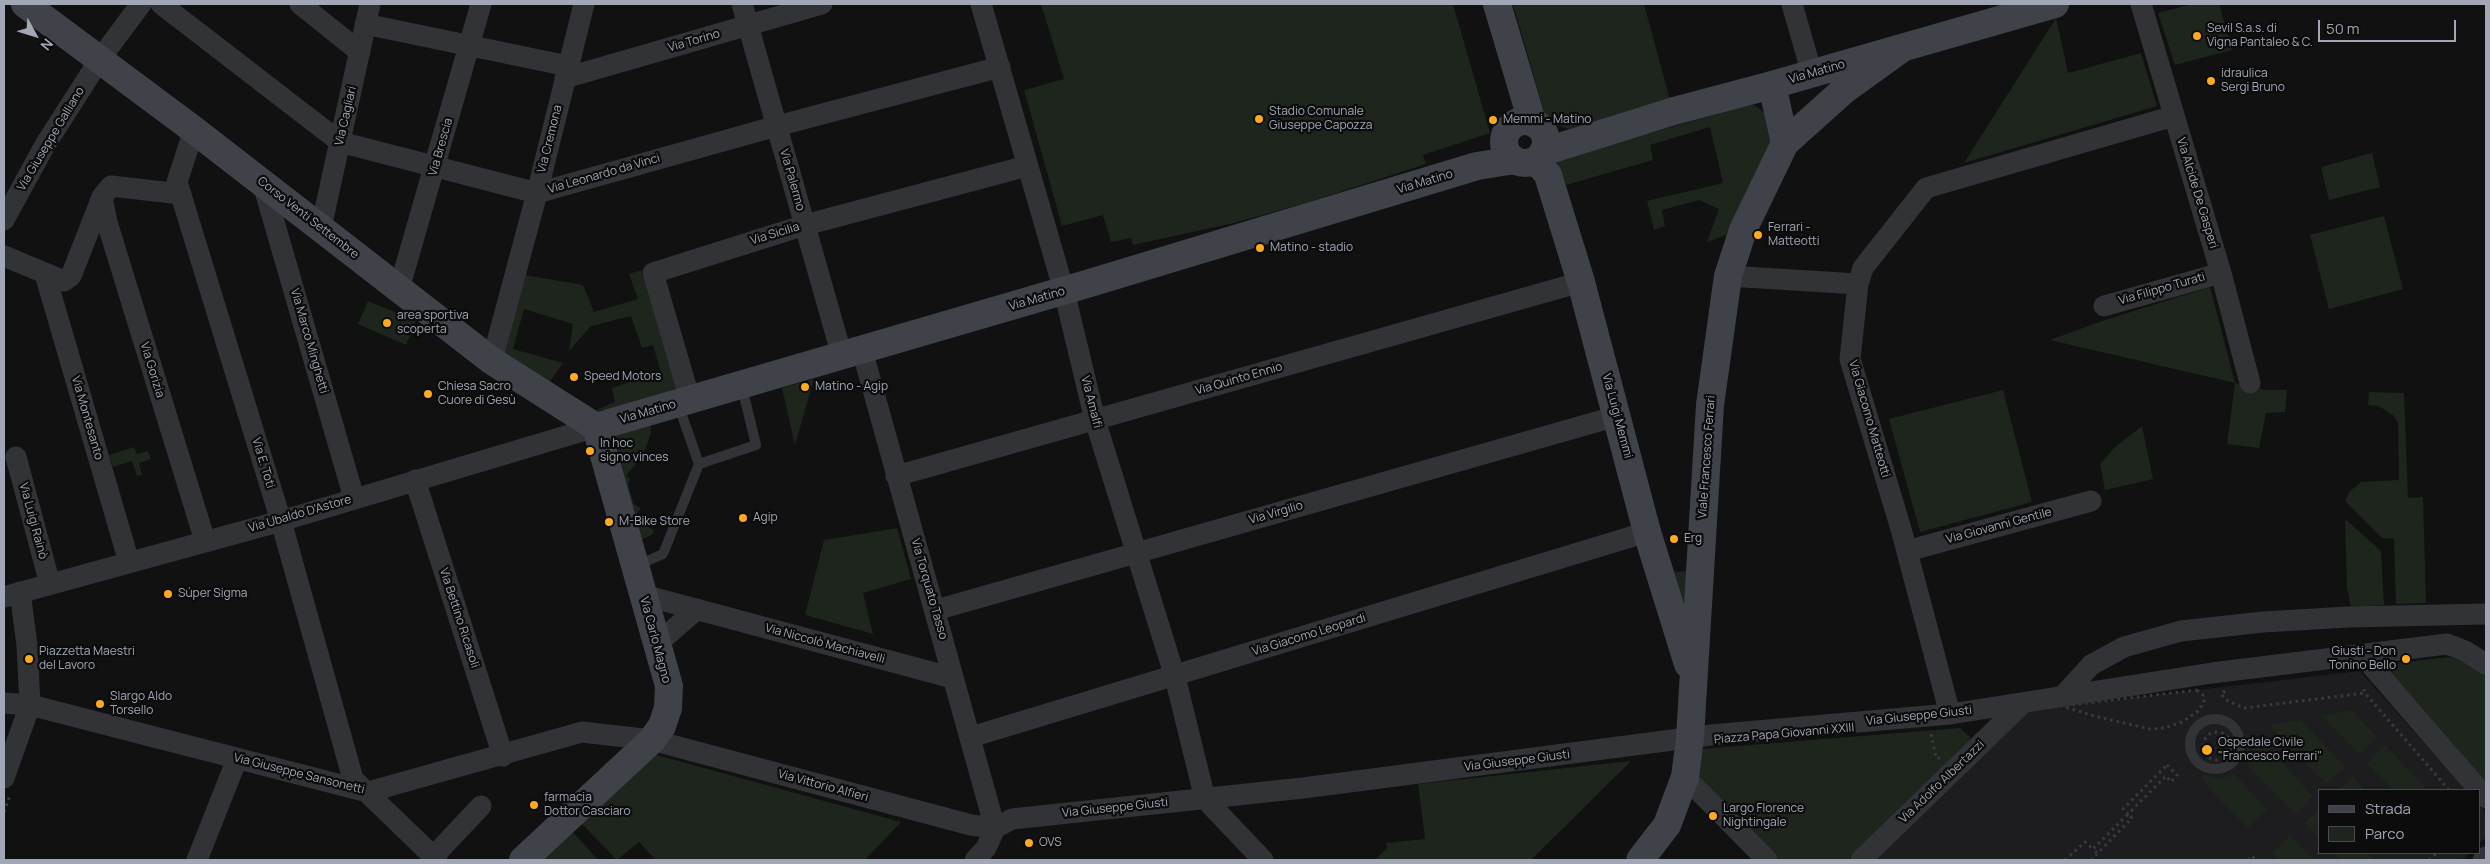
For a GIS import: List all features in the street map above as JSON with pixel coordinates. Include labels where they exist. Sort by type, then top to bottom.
[{"type":"street","name":"Corso Venti Settembre","points":[[25,4],[194,130],[492,361],[596,427]]},
{"type":"street","name":"Via Giuseppe Galliano","points":[[4,220],[46,144],[100,59],[141,4]]},
{"type":"street","name":"Via Leonardo da Vinci","points":[[161,4],[340,142],[537,193],[777,126],[1000,67]]},
{"type":"street","points":[[300,4],[360,52]]},
{"type":"street","name":"Via Brescia","points":[[399,289],[482,4]]},
{"type":"street","name":"Via Cremona","points":[[492,361],[537,193],[584,4]]},
{"type":"street","name":"Via Palermo","points":[[742,4],[805,225],[852,353]]},
{"type":"street","name":"Via Torino","points":[[367,14],[567,72],[748,26],[822,4]]},
{"type":"street","name":"Via Amalfi","points":[[981,4],[1064,291],[1095,420],[1175,677],[1205,799]]},
{"type":"street","name":"Via Luigi Memmi","points":[[1497,4],[1531,118],[1526,142],[1548,175],[1581,282],[1647,532],[1693,678]]},
{"type":"street","points":[[1792,4],[1812,74]]},
{"type":"street","name":"Via Matino","points":[[596,427],[1064,291],[1477,166],[1497,150],[1526,142],[1579,139],[2054,4]]},
{"type":"street","name":"Via Alcide De Gasperi","points":[[2140,4],[2221,273],[2250,382]]},
{"type":"street","name":"Via Cagliari","points":[[320,228],[367,14]]},
{"type":"street","name":"Viale Francesco Ferrari","points":[[1640,860],[1666,825],[1685,777],[1690,738],[1710,405],[1728,276],[1743,230],[1785,143],[1843,92],[1904,47]]},
{"type":"street","points":[[1772,85],[1785,143]]},
{"type":"street","name":"Via Giacomo Matteotti","points":[[1950,714],[1907,551],[1850,359],[1858,284],[1863,268],[1926,188],[2174,116]]},
{"type":"street","name":"Via E. Toti","points":[[194,130],[177,182],[281,521],[353,779],[435,858]]},
{"type":"street","name":"Via Sicilia","points":[[684,402],[653,272],[805,225],[1027,166]]},
{"type":"street","name":"Via Marco Minghetti","points":[[263,184],[354,498]]},
{"type":"street","points":[[4,256],[64,281],[71,276],[102,197],[111,186],[181,194]]},
{"type":"street","name":"Via Gorizia","points":[[102,197],[107,222],[205,541]]},
{"type":"street","name":"Via Filippo Turati","points":[[2104,306],[2221,273]]},
{"type":"street","name":"Via Montesanto","points":[[45,274],[129,562]]},
{"type":"street","points":[[1728,276],[1858,284]]},
{"type":"street","name":"Via Quinto Ennio","points":[[896,476],[1581,282]]},
{"type":"street","name":"Via Torquato Tasso","points":[[852,353],[896,476],[936,610],[995,828]]},
{"type":"street","name":"Via Virgilio","points":[[936,610],[1616,416]]},
{"type":"street","name":"Via Ubaldo D'Astore","points":[[12,594],[281,521],[596,427]]},
{"type":"street","name":"Via Carlo Magno","points":[[523,860],[652,740],[662,726],[668,708],[669,686],[596,427]]},
{"type":"street","name":"Via Luigi Rainò","points":[[16,457],[50,584]]},
{"type":"street","name":"Via Bettino Ricasoli","points":[[415,480],[503,756]]},
{"type":"street","name":"Via Giovanni Gentile","points":[[1907,551],[2090,501]]},
{"type":"street","name":"Via Giacomo Leopardi","points":[[971,737],[1175,677],[1647,532]]},
{"type":"street","points":[[9,782],[30,705],[27,645],[12,594]]},
{"type":"street","name":"Via Niccolò Machiavelli","points":[[643,595],[953,678]]},
{"type":"street","points":[[657,644],[697,609]]},
{"type":"street","points":[[2063,696],[2092,665],[2124,647],[2181,631],[2263,622],[2348,617],[2486,614]]},
{"type":"street","name":"Via Giuseppe Giusti","points":[[995,828],[1012,819],[1205,799],[1690,738],[1950,714],[2212,673],[2368,659],[2458,642],[2486,645]]},
{"type":"street","points":[[2447,644],[2465,651],[2486,664]]},
{"type":"street","points":[[2368,659],[2478,789]]},
{"type":"street","name":"Via Giuseppe Sansonetti","points":[[4,703],[30,705],[368,792],[503,756],[582,732],[652,740]]},
{"type":"street","name":"Via Adolfo Albertazzi","points":[[1861,860],[2023,703]]},
{"type":"street","name":"Via Vittorio Alfieri","points":[[652,740],[971,825],[995,828]]},
{"type":"street","points":[[197,860],[237,759]]},
{"type":"street","points":[[1685,777],[1767,860]]},
{"type":"street","points":[[1205,799],[1263,860]]},
{"type":"street","points":[[435,858],[481,806]]},
{"type":"street","points":[[986,856],[995,828]]},
{"type":"street","points":[[2483,860],[2486,857]]},
{"type":"lane","points":[[699,464],[756,445],[741,385]]},
{"type":"lane","points":[[635,566],[663,554],[699,464],[684,402]]},
{"type":"lane","points":[[2215,719],[2223,720],[2236,730],[2240,738],[2238,754],[2228,766],[2214,770],[2200,765],[2195,760],[2190,746],[2190,739],[2196,727],[2202,722],[2215,719]]},
{"type":"path","points":[[2230,686],[2221,694],[2226,700],[2244,708],[2365,693]]},
{"type":"path","points":[[2197,690],[2204,696],[2204,703],[2197,712],[2182,722],[2164,728],[2150,729],[2061,706],[2197,690]]},
{"type":"path","points":[[2214,732],[2219,732],[2227,736],[2232,744],[2227,757],[2218,760],[2210,758],[2203,747],[2206,737],[2214,732]]},
{"type":"path","points":[[2091,860],[2132,818],[2128,814],[2123,809],[2167,765],[2177,775],[2171,782],[2166,776],[2128,814],[2093,849]]},
{"type":"path","points":[[4,812],[9,782]]},
{"type":"path","points":[[2065,860],[2085,842],[2097,853]]},
{"type":"path","points":[[2248,860],[2252,856],[2256,860]]},
{"type":"shaded area","name":"Ospedale Civile \"Francesco Ferrari\"","points":[[2360,671],[2465,789],[2318,789],[2318,854],[2469,854],[2462,860],[1871,860],[2026,710]]},
{"type":"shaded area","points":[[2480,805],[2486,813],[2486,837],[2480,843]]},
{"type":"green space","name":"Stadio Comunale Giuseppe Capozza","points":[[1041,4],[1453,4],[1490,133],[1423,155],[1426,164],[1309,202],[1234,223],[1133,245],[1131,238],[1111,242],[1103,215],[1062,226],[1024,90],[1064,79]]},
{"type":"green space","points":[[1513,4],[1644,4],[1670,100],[1569,129],[1555,125],[1545,115]]},
{"type":"green space","points":[[2192,4],[2219,4],[2232,50],[2175,65],[2158,13]]},
{"type":"green space","points":[[2056,18],[2068,73],[2141,53],[2157,106],[1964,163]]},
{"type":"green space","points":[[1752,104],[1769,118],[1771,146],[1726,235],[1707,242],[1719,209],[1699,200],[1662,210],[1665,226],[1654,230],[1647,201],[1723,183],[1710,127],[1650,145],[1653,160],[1566,185],[1556,160]]},
{"type":"green space","points":[[2372,153],[2380,187],[2329,200],[2321,167]]},
{"type":"green space","points":[[2384,216],[2403,289],[2329,309],[2310,235]]},
{"type":"green space","points":[[641,270],[676,389],[618,409],[594,411],[615,402],[612,388],[661,372],[653,345],[642,348],[631,316],[591,326],[569,351],[573,324],[524,309],[513,349],[563,363],[548,384],[505,353],[524,275],[583,285],[594,312],[638,299],[629,274]]},
{"type":"green space","points":[[2210,287],[2235,383],[2050,340],[2102,321]]},
{"type":"green space","name":"area sportiva scoperta","points":[[368,301],[416,321],[406,345],[358,324]]},
{"type":"green space","points":[[814,379],[795,445],[782,388]]},
{"type":"green space","points":[[2235,383],[2265,390],[2287,390],[2285,412],[2266,413],[2259,448],[2227,444]]},
{"type":"green space","points":[[2003,390],[2032,502],[1920,532],[1889,419]]},
{"type":"green space","points":[[2369,392],[2404,393],[2408,498],[2423,497],[2426,603],[2396,604],[2394,539],[2382,538],[2345,501],[2350,491],[2361,482],[2399,480],[2398,423],[2394,416],[2379,406],[2368,405]]},
{"type":"green space","points":[[650,422],[651,433],[643,455],[626,476],[630,479],[628,485],[634,504],[641,508],[637,514],[643,517],[641,523],[654,530],[652,535],[639,539],[612,441],[619,431]]},
{"type":"green space","points":[[2142,426],[2153,479],[2105,490],[2100,464],[2114,448]]},
{"type":"green space","points":[[134,447],[137,454],[148,451],[151,459],[139,463],[142,475],[137,476],[132,461],[113,467],[109,455]]},
{"type":"green space","points":[[2345,519],[2381,551],[2384,605],[2351,607],[2347,588]]},
{"type":"green space","points":[[897,528],[911,579],[863,593],[873,634],[805,615],[824,540]]},
{"type":"green space","points":[[1690,571],[1688,614],[1670,572]]},
{"type":"green space","points":[[2450,657],[2477,667],[2486,674],[2486,788],[2377,665]]},
{"type":"green space","points":[[2352,710],[2377,737],[2359,754],[2321,716]]},
{"type":"green space","points":[[2301,720],[2345,767],[2326,784],[2269,725]]},
{"type":"green space","points":[[1960,728],[1970,737],[1968,745],[1848,860],[1779,860],[1699,776],[1701,749]]},
{"type":"green space","points":[[2245,736],[2256,736],[2263,741],[2313,797],[2295,814],[2245,762],[2248,754]]},
{"type":"green space","points":[[2385,745],[2426,789],[2392,789],[2367,763]]},
{"type":"green space","points":[[653,754],[901,822],[865,860],[656,860],[639,842],[617,860],[581,823]]},
{"type":"green space","points":[[1631,761],[1531,860],[1375,860],[1387,848],[1386,843],[1425,839],[1418,784]]},
{"type":"green space","points":[[2202,774],[2220,779],[2234,774],[2267,810],[2248,828],[2206,785]]},
{"type":"green space","points":[[2353,777],[2364,789],[2339,789]]},
{"type":"green space","points":[[2318,810],[2318,837],[2305,823]]},
{"type":"green space","points":[[572,831],[598,860],[542,860]]},
{"type":"green space","points":[[2290,835],[2314,860],[2279,860],[2272,853]]},
{"type":"green space","points":[[2334,854],[2369,854],[2375,860],[2340,860]]},
{"type":"place","name":"Sevil S.a.s. di Vigna Pantaleo & C.","points":[[2197,36]]},
{"type":"place","name":"idraulica Sergi Bruno","points":[[2211,81]]},
{"type":"place","name":"Stadio Comunale Giuseppe Capozza","points":[[1259,119]]},
{"type":"place","name":"Memmi - Matino","points":[[1493,120]]},
{"type":"place","name":"Ferrari - Matteotti","points":[[1758,235]]},
{"type":"place","name":"Matino - stadio","points":[[1260,248]]},
{"type":"place","name":"area sportiva scoperta","points":[[387,323]]},
{"type":"place","name":"Speed Motors","points":[[574,377]]},
{"type":"place","name":"Matino - Agip","points":[[805,387]]},
{"type":"place","name":"Chiesa Sacro Cuore di Gesù","points":[[428,394]]},
{"type":"place","name":"In hoc signo vinces","points":[[590,451]]},
{"type":"place","name":"Agip","points":[[743,518]]},
{"type":"place","name":"M-Bike Store","points":[[609,522]]},
{"type":"place","name":"Erg","points":[[1674,539]]},
{"type":"place","name":"Súper Sigma","points":[[168,594]]},
{"type":"place","name":"Piazzetta Maestri del Lavoro","points":[[29,659]]},
{"type":"place","name":"Giusti - Don Tonino Bello","points":[[2406,659]]},
{"type":"place","name":"Slargo Aldo Torsello","points":[[100,704]]},
{"type":"place","name":"Ospedale Civile \"Francesco Ferrari\"","points":[[2207,750]]},
{"type":"place","name":"farmacia Dottor Casciaro","points":[[534,805]]},
{"type":"place","name":"Largo Florence Nightingale","points":[[1713,816]]},
{"type":"place","name":"OVS","points":[[1029,843]]}]
